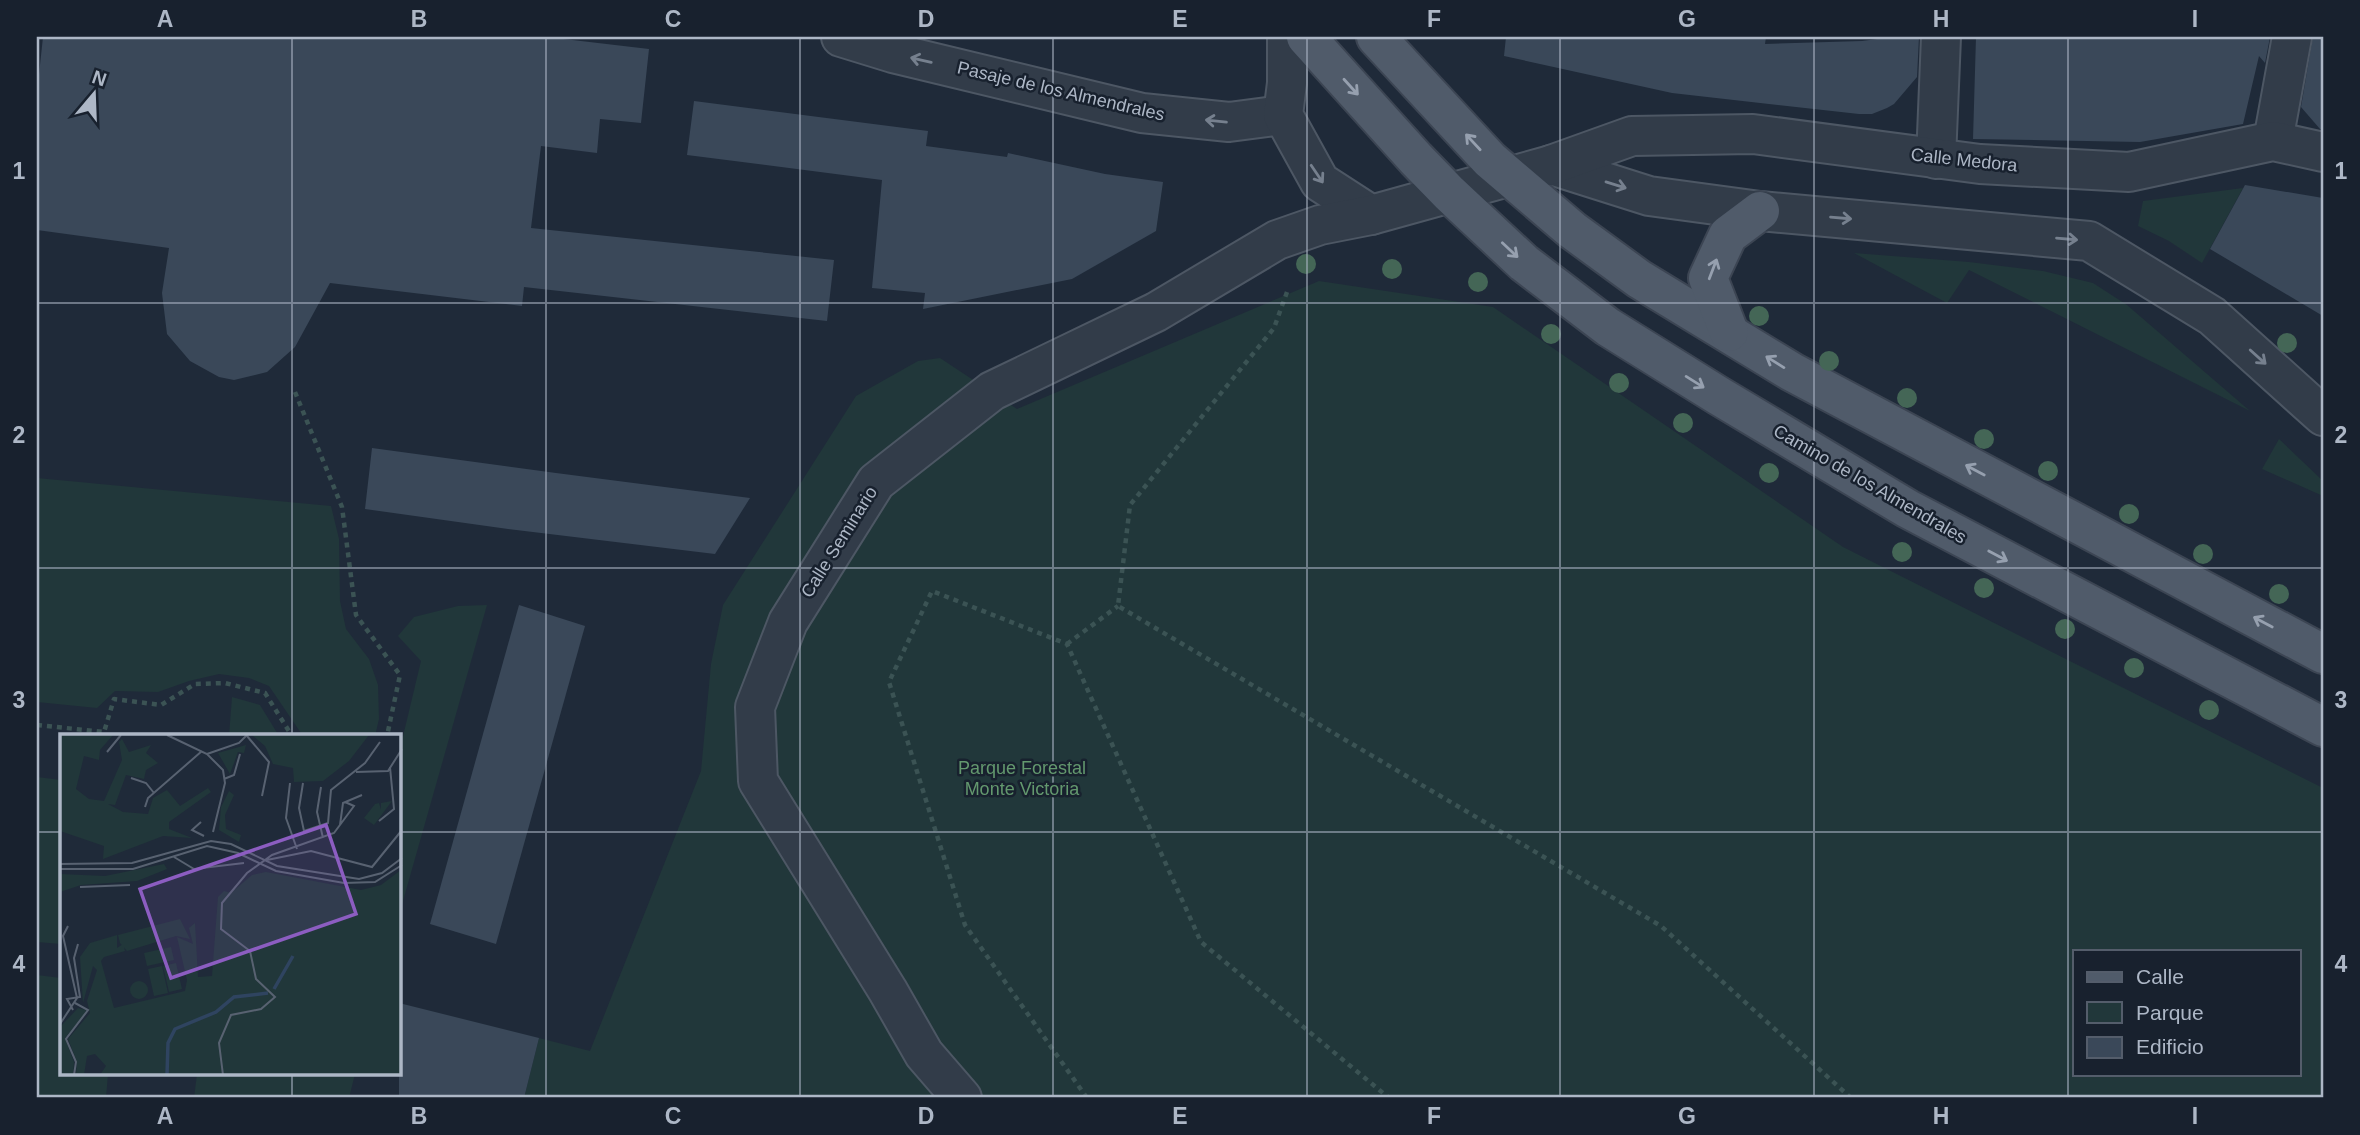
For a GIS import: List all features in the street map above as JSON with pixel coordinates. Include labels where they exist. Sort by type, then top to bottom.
[{"type":"main road","name":"Camino de los Almendrales","points":[[1306,37],[1449,192],[1524,263],[1608,327],[1908,509],[2323,727]]},
{"type":"main road","points":[[1376,37],[1490,160],[1572,230],[1639,279],[1791,372],[2323,654]]},
{"type":"main road","points":[[1728,332],[1708,278],[1728,235],[1760,211]]},
{"type":"street","name":"Pasaje de los Almendrales","points":[[841,37],[893,53],[1142,113],[1229,122],[1283,115]]},
{"type":"street","points":[[1287,37],[1287,83],[1283,115],[1320,182],[1371,215],[1551,165],[1649,196],[1760,211],[2089,241],[2212,316],[2323,416]]},
{"type":"street","points":[[1936,159],[1941,37]]},
{"type":"street","points":[[2292,37],[2273,141],[2323,152]]},
{"type":"street","name":"Calle Medora","points":[[1551,165],[1632,136],[1753,134],[1980,164],[2129,172],[2273,141]]},
{"type":"street","name":"Calle Seminario","points":[[962,1098],[924,1054],[888,990],[758,781],[755,707],[788,622],[876,482],[992,391],[1156,312],[1277,240],[1320,225],[1371,215]]},
{"type":"path","points":[[1067,644],[1118,606],[1130,505],[1274,328],[1288,291]]},
{"type":"path","points":[[295,392],[342,507],[356,615],[400,675],[387,734]]},
{"type":"path","points":[[1087,1098],[965,925],[890,682],[932,591],[1067,644],[1201,942],[1389,1098]]},
{"type":"path","points":[[1118,606],[1661,926],[1851,1098]]},
{"type":"path","points":[[37,725],[104,732],[114,699],[161,705],[195,684],[225,683],[265,693],[291,734]]},
{"type":"green space","points":[[2243,188],[2202,263],[2169,241],[2138,226],[2143,201]]},
{"type":"green space","points":[[1854,253],[2043,271],[2093,283],[2127,305],[2250,411],[1969,270],[1947,303]]},
{"type":"green space","name":"Parque Forestal Monte Victoria","points":[[1319,281],[1493,307],[1843,547],[2323,788],[2323,1098],[524,1098],[539,1038],[590,1051],[701,771],[711,664],[723,605],[856,396],[918,361],[940,358],[1017,409]]},
{"type":"green space","points":[[2279,439],[2323,481],[2323,496],[2262,469]]},
{"type":"green space","points":[[37,478],[331,506],[339,539],[340,601],[346,629],[369,659],[378,685],[379,719],[375,734],[302,734],[269,686],[249,678],[219,674],[158,692],[115,691],[97,708],[37,702]]},
{"type":"green space","points":[[487,605],[401,908],[401,745],[421,661],[398,636],[414,617],[458,606]]},
{"type":"green space","points":[[232,697],[260,705],[278,734],[229,734]]},
{"type":"green space","points":[[37,777],[60,780],[60,944],[37,942]]},
{"type":"green space","points":[[37,975],[60,978],[60,1076],[108,1076],[106,1098],[37,1098]]},
{"type":"green space","points":[[197,1076],[354,1076],[349,1098],[194,1098]]},
{"type":"building","points":[[43,37],[547,37],[649,49],[641,123],[600,119],[597,153],[541,146],[531,228],[834,260],[827,321],[524,287],[522,306],[330,283],[295,347],[267,372],[234,380],[219,377],[190,361],[167,334],[162,293],[169,248],[37,230],[37,93]]},
{"type":"building","points":[[1506,37],[1766,37],[1765,44],[1919,37],[1917,77],[1894,104],[1872,114],[1859,114],[1672,93],[1504,56]]},
{"type":"building","points":[[1976,37],[2270,37],[2265,63],[2259,56],[2243,124],[2140,142],[1973,139]]},
{"type":"building","points":[[2313,37],[2323,37],[2323,130],[2301,107]]},
{"type":"building","points":[[694,101],[928,131],[926,146],[1007,157],[1008,153],[1105,174],[1163,182],[1156,231],[1072,279],[923,309],[925,293],[872,288],[882,180],[687,155]]},
{"type":"building","points":[[2245,185],[2323,198],[2323,316],[2210,249]]},
{"type":"building","points":[[372,448],[750,498],[715,554],[508,529],[365,509]]},
{"type":"building","points":[[519,605],[585,626],[496,944],[430,924]]},
{"type":"building","points":[[401,1004],[539,1038],[524,1098],[399,1098]]}]
